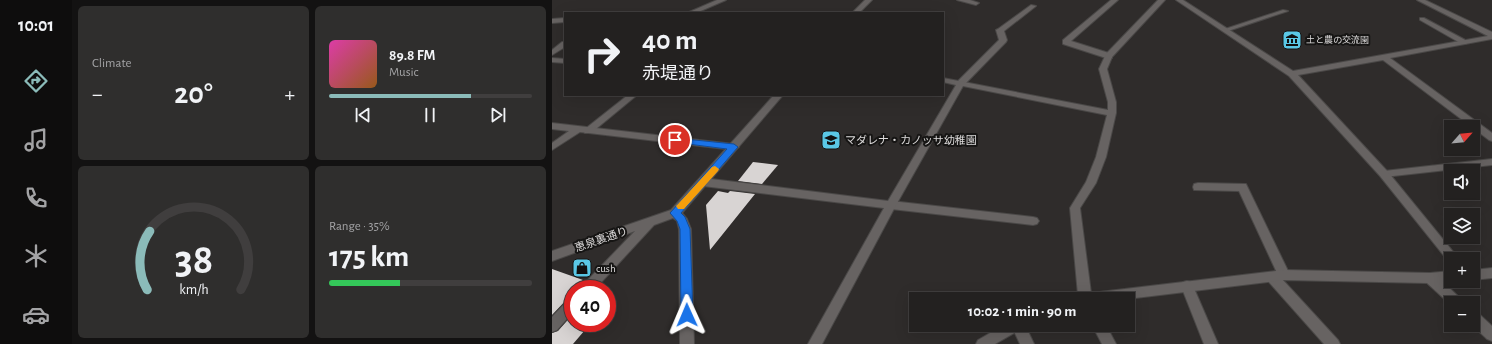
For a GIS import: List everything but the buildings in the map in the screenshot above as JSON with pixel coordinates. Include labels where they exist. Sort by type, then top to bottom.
[{"type":"street","points":[[693,12],[723,0]]},
{"type":"street","points":[[856,12],[868,0]]},
{"type":"street","points":[[960,0],[976,2]]},
{"type":"street","points":[[1109,56],[1066,42],[1115,0]]},
{"type":"street","points":[[1083,292],[1075,208],[1094,176],[1101,157],[1112,113],[1112,102],[1103,69],[1109,56],[1162,0]]},
{"type":"street","points":[[1179,0],[1292,74],[1384,174],[1447,252]]},
{"type":"street","points":[[1420,0],[1492,36]]},
{"type":"street","points":[[815,344],[891,205],[961,83],[1003,40],[1000,30],[1033,6]]},
{"type":"street","points":[[1226,30],[1285,11]]},
{"type":"street","points":[[1422,19],[1465,42]]},
{"type":"street","points":[[552,20],[564,20]]},
{"type":"street","points":[[1292,74],[1492,36]]},
{"type":"street","points":[[552,53],[564,45]]},
{"type":"street","points":[[1384,57],[1492,138]]},
{"type":"street","points":[[552,60],[564,61]]},
{"type":"street","points":[[944,80],[1112,113]]},
{"type":"street","points":[[588,131],[632,96]]},
{"type":"street","points":[[687,344],[685,229],[682,219],[675,213],[778,96]]},
{"type":"street","points":[[552,126],[734,147]]},
{"type":"street","points":[[552,147],[578,129]]},
{"type":"street","points":[[1384,174],[1492,162]]},
{"type":"street","points":[[703,182],[1033,221]]},
{"type":"street","points":[[1198,187],[1242,187],[1278,276],[1333,344]]},
{"type":"street","name":"恵泉裏通り","points":[[552,256],[675,213]]},
{"type":"street","points":[[595,280],[650,222]]},
{"type":"street","points":[[1480,275],[1492,274]]},
{"type":"street","points":[[1135,293],[1278,276],[1430,278],[1444,277]]},
{"type":"street","points":[[1430,278],[1450,296]]},
{"type":"street","points":[[1187,286],[1211,344]]},
{"type":"street","points":[[552,326],[564,313]]},
{"type":"street","points":[[1480,324],[1492,335]]},
{"type":"street","points":[[983,344],[1004,332]]},
{"type":"street","points":[[1021,332],[1027,344]]},
{"type":"street","points":[[1103,332],[1109,344]]},
{"type":"slow traffic","points":[[681,206],[715,169]]},
{"type":"place","name":"土と農の交流園","points":[[1292,40]]},
{"type":"place","name":"マダレナ・カノッサ幼稚園","points":[[831,140]]},
{"type":"place","name":"cush","points":[[582,268]]},
{"type":"route","points":[[675,140],[734,147],[675,213],[682,219],[685,229],[687,315]]}]
